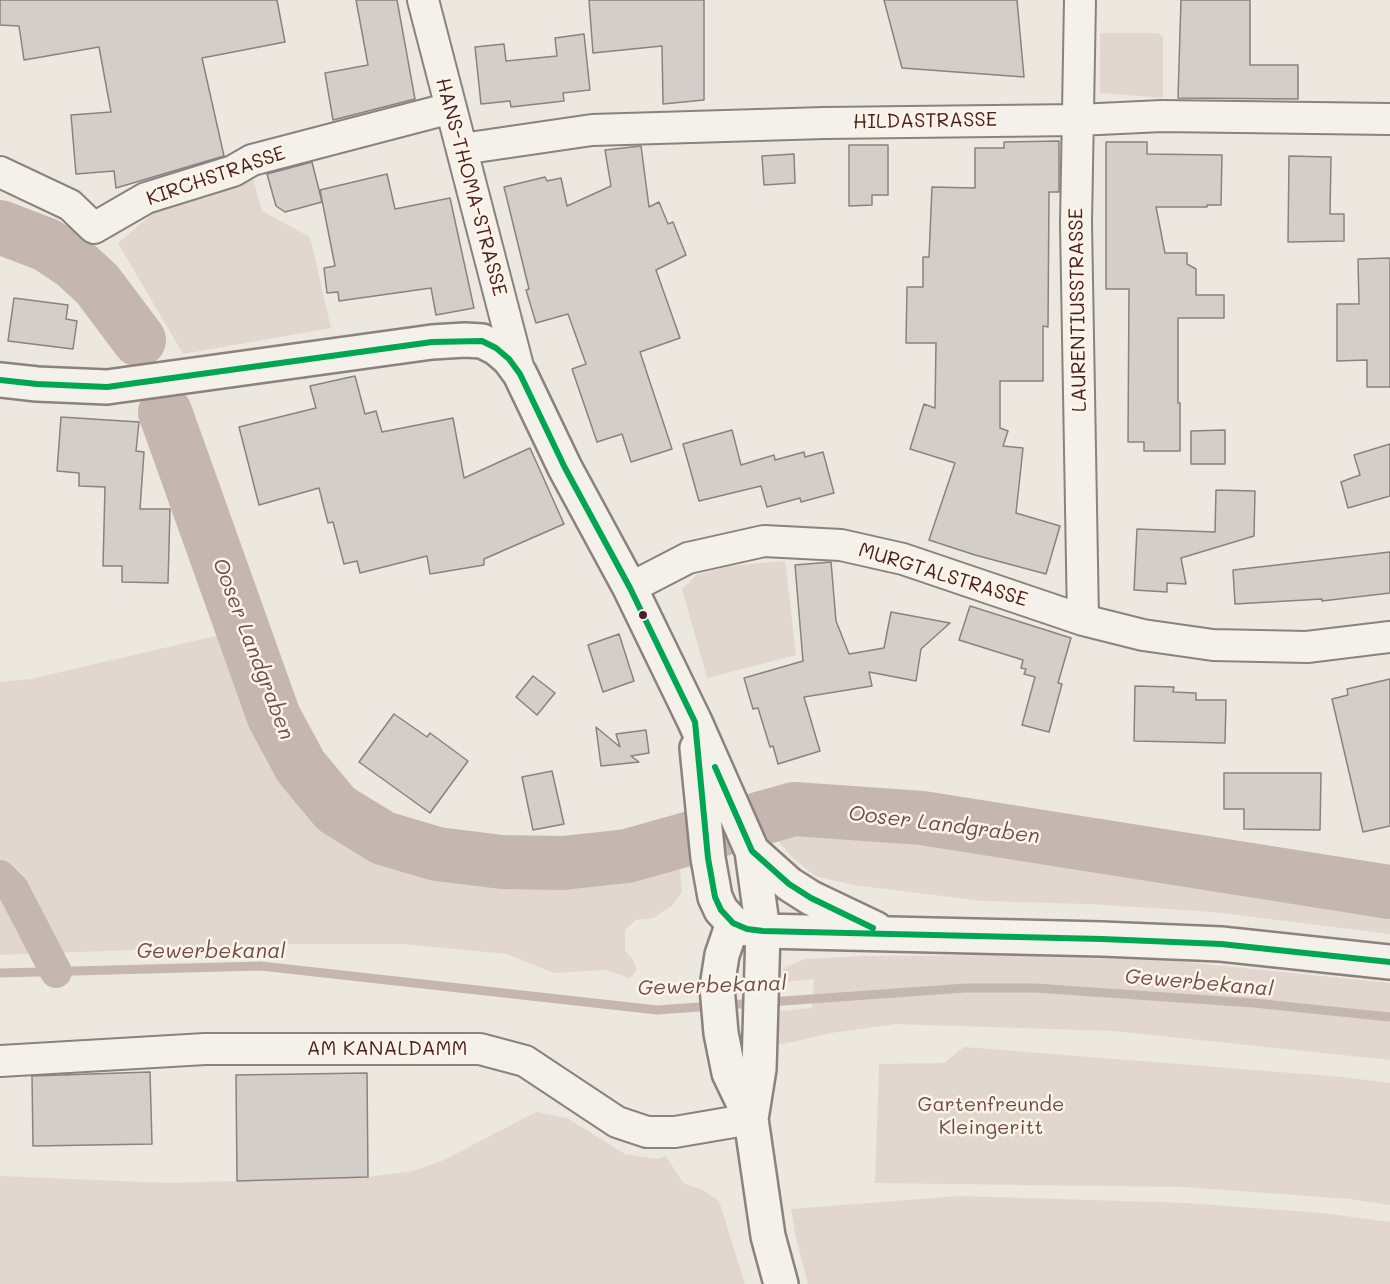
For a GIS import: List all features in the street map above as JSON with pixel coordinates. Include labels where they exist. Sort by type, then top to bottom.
[{"type":"main road","points":[[0,380],[107,387],[432,342],[465,340],[482,342],[496,348],[520,374],[565,468],[630,588],[695,722],[752,851],[789,884],[811,898],[886,934]]},
{"type":"main road","points":[[695,722],[703,816],[715,897],[722,910],[748,927],[886,934],[1221,944],[1390,962]]},
{"type":"main road","points":[[751,1119],[759,1069],[761,988],[748,927],[752,851]]},
{"type":"main road","points":[[748,927],[722,955],[717,987],[721,1033],[729,1073],[751,1119],[768,1236],[781,1284]]},
{"type":"street","name":"HANS-THOMA-STRASSE","points":[[423,0],[520,374]]},
{"type":"street","name":"LAURENTIUSSTRASSE","points":[[1080,0],[1076,223],[1083,620]]},
{"type":"street","name":"KIRCHSTRASSE","points":[[0,172],[70,205],[94,228],[146,198],[232,171],[252,160],[451,108]]},
{"type":"street","name":"HILDASTRASSE","points":[[462,149],[592,130],[824,123],[1078,120],[1162,116],[1390,120]]},
{"type":"street","name":"MURGTALSTRASSE","points":[[630,588],[688,558],[764,541],[841,545],[903,559],[1083,620],[1143,635],[1213,645],[1306,647],[1390,637]]},
{"type":"street","name":"AM KANALDAMM","points":[[0,1061],[205,1049],[480,1049],[525,1061],[617,1122],[647,1132],[675,1132],[751,1119]]},
{"type":"green space","points":[[1100,33],[1158,33],[1163,37],[1163,98],[1100,93]]},
{"type":"green space","points":[[252,175],[262,211],[310,237],[331,328],[183,354],[118,243],[166,202]]},
{"type":"green space","points":[[0,204],[78,235],[86,249],[0,215]]},
{"type":"green space","points":[[785,561],[796,655],[707,678],[682,589],[697,575],[730,566]]},
{"type":"green space","points":[[228,633],[259,713],[289,775],[320,817],[355,841],[399,857],[467,871],[539,876],[593,874],[634,865],[678,850],[682,892],[672,906],[653,918],[636,920],[625,930],[625,951],[633,959],[637,970],[630,978],[605,970],[554,973],[507,954],[403,944],[290,944],[0,955],[0,682],[31,679]]},
{"type":"green space","points":[[834,791],[878,795],[1175,838],[1390,878],[1390,934],[1213,912],[1088,904],[983,901],[853,885],[815,876],[793,858],[770,832],[754,801]]},
{"type":"green space","points":[[1031,955],[1174,961],[1390,983],[1390,1060],[1114,1031],[895,1024],[831,1033],[770,1047],[771,1012],[812,1008],[814,979],[774,983],[786,967],[805,959],[864,956]]},
{"type":"green space","name":"Gartenfreunde Kleingeritt","points":[[964,1047],[1342,1077],[1390,1083],[1390,1205],[1350,1199],[1184,1187],[875,1183],[879,1064],[944,1063]]},
{"type":"green space","points":[[536,1112],[567,1118],[625,1154],[657,1159],[666,1156],[683,1183],[703,1190],[719,1201],[745,1284],[0,1284],[0,1176],[169,1183],[368,1177],[413,1171],[444,1160]]},
{"type":"green space","points":[[960,1196],[1187,1203],[1322,1213],[1390,1222],[1390,1284],[808,1284],[791,1209]]},
{"type":"building","points":[[0,0],[277,0],[285,42],[202,58],[224,156],[116,188],[114,171],[76,174],[71,115],[111,112],[99,47],[24,60],[19,26],[0,25]]},
{"type":"building","points":[[356,0],[397,0],[415,99],[333,120],[325,73],[368,65]]},
{"type":"building","points":[[589,0],[704,0],[704,100],[663,104],[662,46],[593,53]]},
{"type":"building","points":[[884,0],[1017,0],[1024,77],[902,68]]},
{"type":"building","points":[[1181,0],[1250,0],[1250,65],[1298,65],[1298,99],[1178,98]]},
{"type":"building","points":[[584,34],[590,90],[563,93],[564,101],[511,107],[510,101],[481,104],[475,47],[504,44],[506,61],[557,56],[555,38]]},
{"type":"building","points":[[1059,141],[1059,192],[1049,192],[1048,327],[1043,326],[1043,381],[1000,381],[1000,428],[1008,431],[1003,446],[1023,448],[1016,513],[1060,526],[1046,574],[929,540],[955,463],[910,449],[924,404],[935,408],[936,343],[906,343],[907,287],[923,287],[923,257],[929,257],[932,187],[975,188],[975,148],[1004,148],[1004,142]]},
{"type":"building","points":[[1106,142],[1147,142],[1147,154],[1222,155],[1221,205],[1156,207],[1165,253],[1187,253],[1187,264],[1196,269],[1196,295],[1224,295],[1224,318],[1178,318],[1180,451],[1144,451],[1144,442],[1128,442],[1129,289],[1106,289]]},
{"type":"building","points":[[849,145],[888,145],[888,195],[872,195],[872,205],[849,206]]},
{"type":"building","points":[[641,146],[649,207],[659,202],[668,224],[673,222],[686,255],[656,270],[680,338],[640,352],[672,449],[631,462],[622,434],[597,442],[572,369],[586,364],[568,314],[536,323],[526,290],[529,289],[504,187],[545,177],[547,181],[561,178],[567,206],[611,186],[605,150]]},
{"type":"building","points":[[794,154],[795,183],[764,185],[762,156]]},
{"type":"building","points":[[1289,156],[1331,157],[1330,214],[1344,214],[1344,241],[1288,242]]},
{"type":"building","points":[[312,162],[322,202],[285,212],[276,206],[267,174]]},
{"type":"building","points":[[387,174],[395,209],[450,198],[474,308],[436,315],[431,288],[339,301],[338,292],[327,293],[324,268],[335,266],[320,190]]},
{"type":"building","points":[[1390,258],[1390,387],[1367,387],[1367,360],[1337,361],[1337,304],[1359,304],[1358,259]]},
{"type":"building","points":[[14,298],[68,305],[66,319],[77,321],[73,349],[8,341]]},
{"type":"building","points":[[355,376],[365,414],[376,411],[382,432],[453,418],[464,478],[530,448],[564,524],[484,559],[484,565],[430,574],[427,556],[360,573],[357,561],[344,564],[333,522],[328,523],[319,488],[259,505],[239,427],[316,408],[310,386]]},
{"type":"building","points":[[61,417],[139,422],[136,451],[144,452],[140,509],[170,509],[168,583],[122,582],[122,566],[103,566],[105,487],[79,486],[79,473],[57,471]]},
{"type":"building","points":[[732,430],[741,465],[774,455],[775,460],[804,452],[805,457],[823,452],[834,493],[801,502],[800,498],[767,507],[761,486],[699,501],[683,444]]},
{"type":"building","points":[[1225,430],[1225,464],[1191,464],[1191,431]]},
{"type":"building","points":[[1390,444],[1390,496],[1348,508],[1341,482],[1360,475],[1354,455]]},
{"type":"building","points":[[1216,490],[1255,491],[1254,536],[1181,558],[1186,584],[1167,583],[1167,592],[1134,590],[1137,529],[1215,532]]},
{"type":"building","points":[[1390,552],[1390,593],[1322,601],[1322,599],[1235,604],[1233,570]]},
{"type":"building","points":[[831,562],[836,621],[849,654],[884,648],[891,612],[950,623],[921,649],[916,681],[869,672],[872,686],[804,697],[820,751],[778,764],[773,746],[770,747],[758,708],[753,709],[744,678],[803,661],[795,565]]},
{"type":"building","points":[[970,606],[1071,638],[1058,683],[1062,684],[1049,732],[1022,725],[1035,677],[1024,674],[1026,669],[1021,668],[1023,660],[959,640]]},
{"type":"building","points":[[619,634],[634,681],[603,692],[588,645]]},
{"type":"building","points":[[533,676],[555,693],[537,715],[516,697]]},
{"type":"building","points":[[1390,679],[1390,826],[1363,832],[1332,699],[1348,695],[1347,689]]},
{"type":"building","points":[[1135,686],[1174,687],[1173,692],[1196,693],[1196,700],[1226,700],[1225,743],[1134,741]]},
{"type":"building","points":[[394,714],[427,737],[430,733],[468,761],[430,813],[359,762]]},
{"type":"building","points":[[596,727],[620,747],[616,734],[646,730],[649,753],[631,756],[639,762],[601,766]]},
{"type":"building","points":[[552,771],[564,824],[533,830],[522,777]]},
{"type":"building","points":[[1224,773],[1321,773],[1320,830],[1244,829],[1244,809],[1224,809]]},
{"type":"building","points":[[150,1072],[152,1144],[33,1146],[32,1076]]},
{"type":"building","points":[[367,1073],[368,1177],[237,1181],[236,1075]]},
{"type":"waterway","name":"Ooser Landgraben","points":[[0,227],[47,245],[74,263],[97,284],[139,340]]},
{"type":"waterway","name":"Ooser Landgraben","points":[[165,412],[274,717],[301,767],[336,809],[383,838],[437,854],[502,862],[563,863],[627,856],[794,809],[922,818],[1390,892]]},
{"type":"waterway","points":[[0,876],[13,889],[56,972]]},
{"type":"waterway","name":"Gewerbekanal","points":[[0,973],[261,966],[657,1010],[966,988],[1035,988],[1253,1003],[1390,1017]]},
{"type":"transit line","points":[[0,380],[107,387],[432,342],[482,341],[496,348],[509,359],[520,374],[565,468],[630,588],[695,722],[708,858],[715,897],[721,910],[733,923],[747,929],[763,931],[1221,944],[1390,962]]},
{"type":"transit line","points":[[715,767],[752,851],[789,884],[811,898],[873,928]]}]
